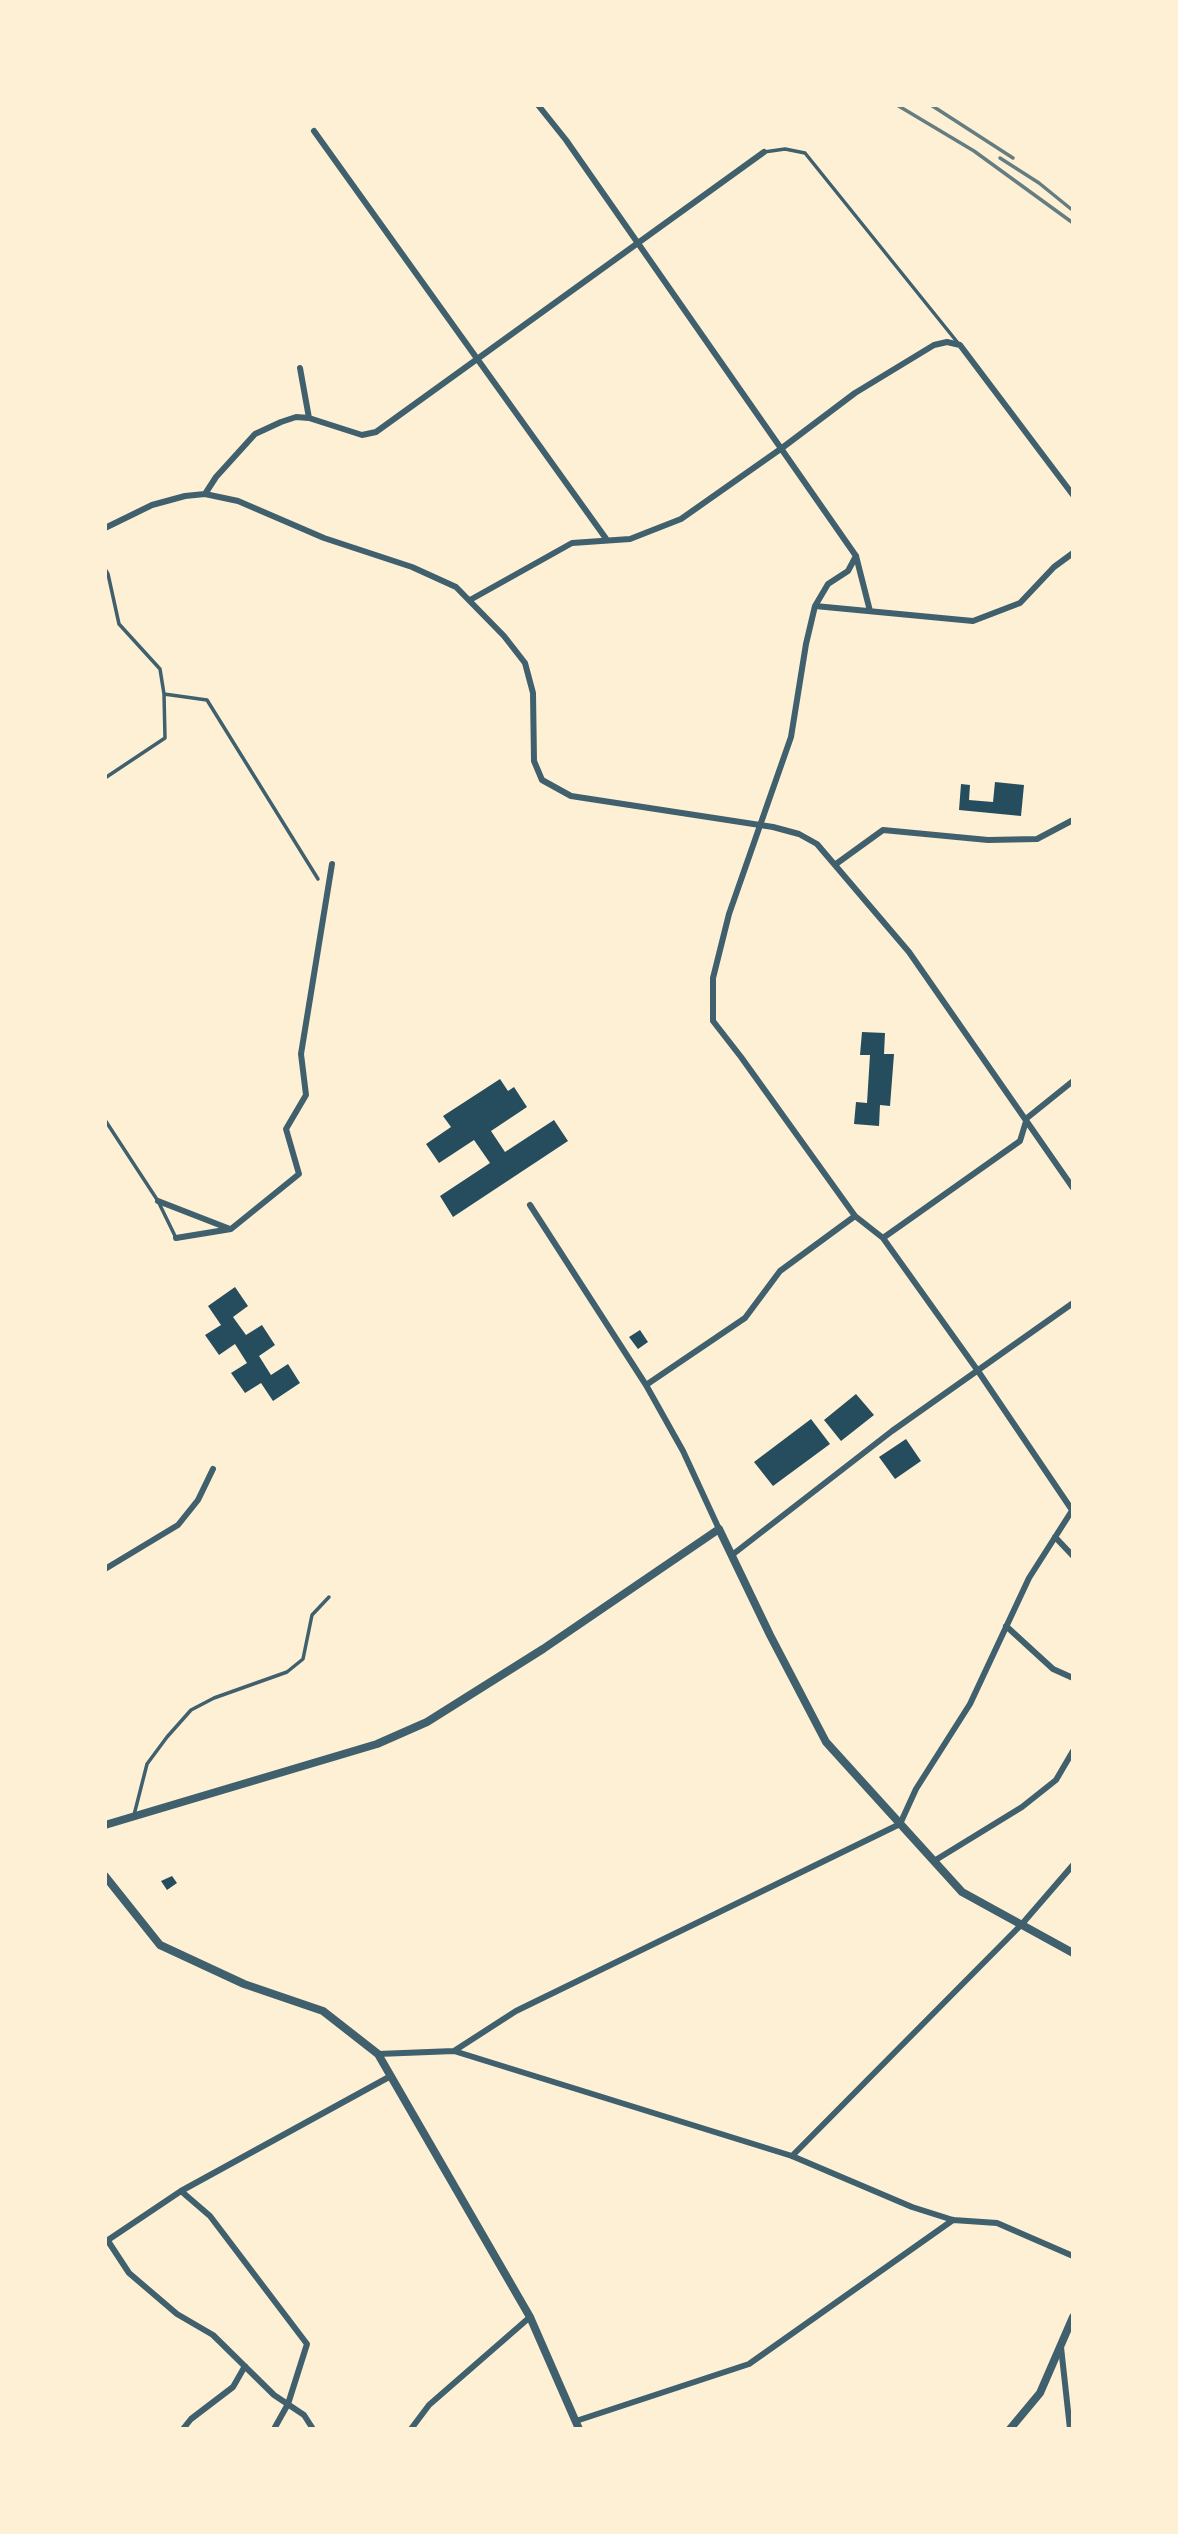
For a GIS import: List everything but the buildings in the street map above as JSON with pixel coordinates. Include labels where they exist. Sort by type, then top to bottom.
[{"type":"street","points":[[538,105],[566,140],[856,556],[870,611]]},
{"type":"street","points":[[314,131],[607,540]]},
{"type":"street","points":[[205,494],[216,477],[255,434],[281,422],[296,417],[309,418],[362,435],[376,432],[764,152]]},
{"type":"street","points":[[470,600],[572,543],[630,539],[681,519],[855,393],[934,345],[947,342],[960,345],[1073,495]]},
{"type":"street","points":[[300,368],[309,418]]},
{"type":"street","points":[[105,528],[152,505],[185,496],[205,494],[238,501],[324,538],[412,567],[456,587],[504,636],[525,663],[533,693],[534,761],[542,780],[555,789],[579,797],[761,825],[808,838],[836,864],[909,952],[1027,1118],[1073,1188]]},
{"type":"street","points":[[815,606],[973,621],[1020,603],[1054,566],[1073,553]]},
{"type":"street","points":[[454,2051],[516,2011],[900,1824],[916,1789],[970,1704],[1029,1578],[1072,1510],[978,1371],[883,1238],[855,1216],[713,1021],[713,978],[729,914],[792,737],[806,644],[815,606],[828,584],[848,571],[856,556]]},
{"type":"street","points":[[836,864],[883,830],[988,840],[1037,839],[1073,821]]},
{"type":"street","points":[[176,1238],[232,1230],[299,1174],[286,1129],[306,1095],[301,1054],[332,864]]},
{"type":"street","points":[[883,1238],[1020,1141],[1027,1118],[1073,1082]]},
{"type":"street","points":[[158,1201],[232,1230]]},
{"type":"street","points":[[530,1205],[646,1385],[683,1451],[770,1635],[826,1742],[962,1892],[1073,1953]]},
{"type":"street","points":[[646,1385],[745,1318],[780,1271],[855,1216]]},
{"type":"street","points":[[732,1555],[892,1431],[1073,1303]]},
{"type":"street","points":[[105,1569],[178,1525],[198,1500],[213,1469]]},
{"type":"street","points":[[105,1825],[377,1744],[427,1722],[543,1649],[719,1529]]},
{"type":"street","points":[[1055,1537],[1073,1556]]},
{"type":"street","points":[[1006,1626],[1053,1669],[1073,1678]]},
{"type":"street","points":[[934,1861],[1022,1807],[1056,1780],[1072,1753]]},
{"type":"street","points":[[792,2156],[1021,1924],[1073,1865]]},
{"type":"street","points":[[105,1876],[160,1945],[244,1983],[323,2011],[378,2054],[530,2317],[578,2425],[749,2364],[953,2220]]},
{"type":"street","points":[[378,2054],[454,2051],[792,2156],[912,2207],[953,2220],[997,2223],[1073,2256]]},
{"type":"street","points":[[313,2429],[304,2415],[274,2395],[214,2335],[177,2314],[130,2273],[106,2241],[181,2191],[389,2077]]},
{"type":"street","points":[[181,2191],[210,2216],[307,2344],[288,2403],[274,2429]]},
{"type":"street","points":[[411,2429],[429,2405],[530,2317]]},
{"type":"street","points":[[1010,2429],[1040,2393],[1073,2317]]},
{"type":"street","points":[[1061,2344],[1070,2429]]},
{"type":"street","points":[[183,2429],[191,2418],[233,2387],[245,2366]]},
{"type":"lane","points":[[764,152],[785,149],[805,153],[960,345]]},
{"type":"lane","points":[[105,569],[119,624],[160,669],[164,694],[164,738],[105,778]]},
{"type":"lane","points":[[164,694],[206,700],[318,879]]},
{"type":"lane","points":[[105,1120],[158,1201],[176,1238]]},
{"type":"lane","points":[[134,1817],[147,1764],[167,1737],[191,1710],[214,1698],[287,1672],[303,1658],[312,1615],[329,1597]]},
{"type":"railway","points":[[897,105],[974,151],[1073,223]]},
{"type":"railway","points":[[931,105],[1013,158]]},
{"type":"railway","points":[[1000,158],[1039,183],[1071,209]]}]
